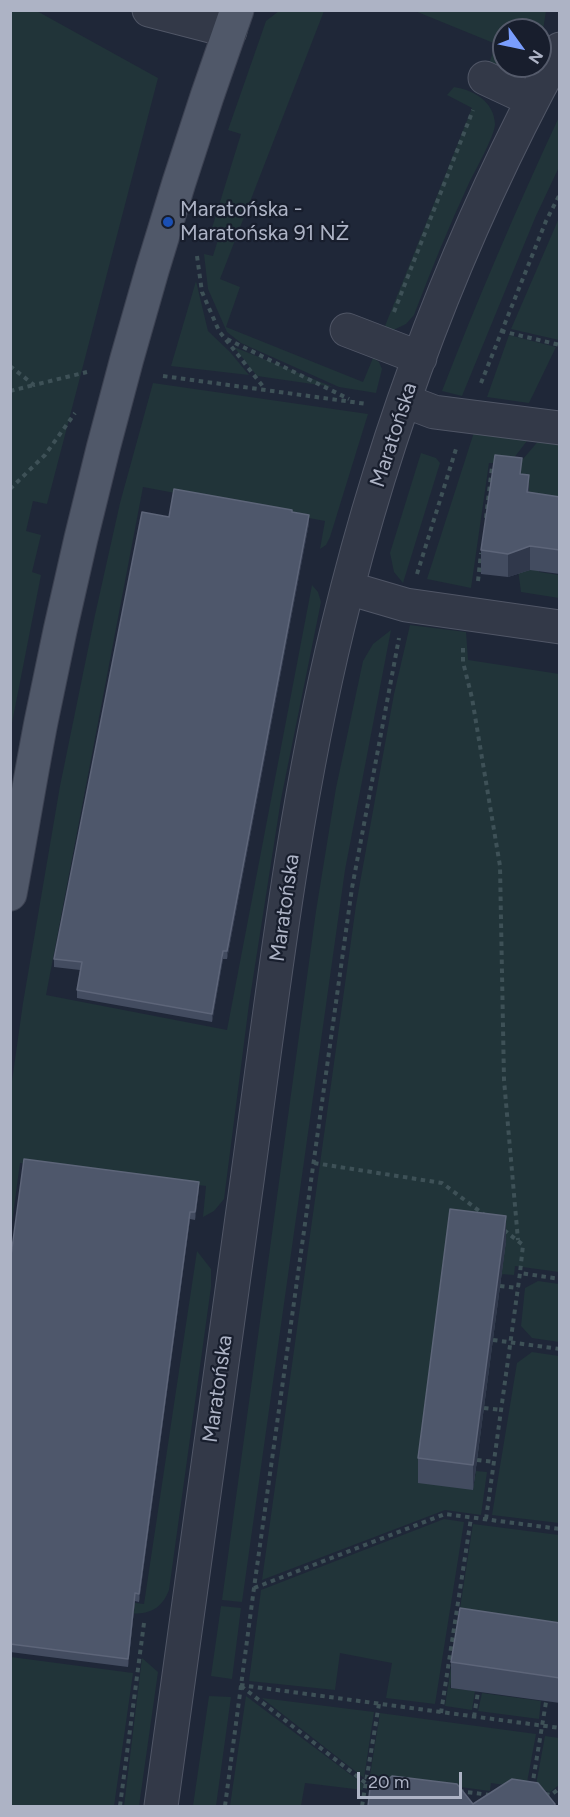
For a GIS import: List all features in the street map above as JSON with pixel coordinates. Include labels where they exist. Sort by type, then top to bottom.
[{"type":"main road","points":[[10,894],[41,722],[93,490],[153,271],[186,161],[234,21]]},
{"type":"street","points":[[149,10],[234,21]]},
{"type":"street","name":"Maratońska","points":[[161,1806],[286,900],[313,740],[338,625],[376,487],[390,403],[420,358],[467,240],[532,100],[560,49]]},
{"type":"street","points":[[485,78],[532,100]]},
{"type":"street","points":[[347,330],[420,358]]},
{"type":"street","points":[[390,403],[466,417],[560,428]]},
{"type":"street","points":[[348,588],[406,605],[560,627]]},
{"type":"path","points":[[225,1806],[352,888],[406,605],[466,417],[546,221],[560,194]]},
{"type":"path","points":[[197,256],[202,292],[219,331],[265,390]]},
{"type":"path","points":[[501,331],[560,345]]},
{"type":"path","points":[[223,337],[354,401]]},
{"type":"path","points":[[10,366],[34,385]]},
{"type":"path","points":[[10,391],[87,372]]},
{"type":"path","points":[[163,376],[354,401],[390,403]]},
{"type":"path","points":[[10,489],[45,455],[77,410]]},
{"type":"path","points":[[485,525],[492,467],[500,468]]},
{"type":"path","points":[[478,582],[482,548]]},
{"type":"path","points":[[466,614],[463,632],[463,662],[472,698],[500,866],[504,1080],[518,1240]]},
{"type":"path","points":[[314,1163],[442,1183],[490,1219]]},
{"type":"path","points":[[486,1519],[523,1245],[499,1226]]},
{"type":"path","points":[[520,1273],[560,1279]]},
{"type":"path","points":[[500,1286],[518,1288]]},
{"type":"path","points":[[493,1340],[560,1349]]},
{"type":"path","points":[[484,1408],[501,1410]]},
{"type":"path","points":[[477,1460],[494,1462]]},
{"type":"path","points":[[254,1588],[445,1514],[560,1529]]},
{"type":"path","points":[[441,1713],[471,1517]]},
{"type":"path","points":[[120,1806],[144,1623]]},
{"type":"path","points":[[240,1685],[560,1728]]},
{"type":"path","points":[[240,1685],[375,1790]]},
{"type":"path","points":[[474,1717],[478,1692]]},
{"type":"path","points":[[531,1792],[546,1701]]},
{"type":"path","points":[[362,1806],[379,1704]]},
{"type":"path","points":[[367,1778],[400,1783]]},
{"type":"path","points":[[541,1794],[550,1795],[560,1788]]},
{"type":"path","points":[[454,1791],[493,1794]]},
{"type":"green space","points":[[35,10],[158,78],[47,504],[33,501],[26,531],[41,535],[32,572],[41,575],[11,728],[10,11]]},
{"type":"green space","points":[[279,11],[324,11],[220,279],[240,287],[226,327],[363,382],[373,358],[379,362],[382,369],[376,393],[339,387],[241,343],[227,332],[208,289],[204,254],[213,256],[221,230],[212,228],[241,134],[228,130],[266,21]]},
{"type":"green space","points":[[415,11],[546,11],[545,18],[492,18],[492,42]]},
{"type":"green space","points":[[492,55],[492,70],[487,69]]},
{"type":"green space","points":[[454,87],[475,94],[487,103],[494,116],[494,129],[447,232],[414,315],[406,324],[381,336],[472,108],[447,95]]},
{"type":"green space","points":[[559,117],[559,167],[535,218],[462,396],[442,391],[498,253]]},
{"type":"green space","points":[[559,218],[560,339],[559,340],[511,329]]},
{"type":"green space","points":[[196,281],[208,331],[249,375],[171,366]]},
{"type":"green space","points":[[509,335],[556,347],[529,403],[487,397]]},
{"type":"green space","points":[[234,347],[333,387],[257,376]]},
{"type":"green space","points":[[153,383],[368,414],[330,537],[326,545],[320,549],[325,521],[143,487],[46,995],[227,1030],[312,585],[318,592],[321,602],[281,799],[249,1004],[224,1199],[214,1211],[203,1217],[206,1186],[20,1163],[11,1230],[10,1095],[23,1003],[60,786],[95,615],[120,503]]},
{"type":"green space","points":[[475,429],[530,437],[510,463],[489,463],[471,588],[427,579]]},
{"type":"green space","points":[[540,439],[559,442],[559,519],[547,518],[539,572],[559,575],[559,598],[521,592],[506,479]]},
{"type":"green space","points":[[421,453],[436,458],[440,463],[403,583],[394,572],[390,553]]},
{"type":"green space","points":[[410,625],[466,632],[468,660],[559,674],[559,1272],[515,1266],[514,1275],[502,1274],[473,1490],[476,1471],[487,1472],[481,1515],[445,1510],[262,1580],[356,905],[394,694]]},
{"type":"green space","points":[[391,630],[345,870],[242,1602],[222,1600],[316,911],[336,788],[363,661],[373,644]]},
{"type":"green space","points":[[197,1251],[211,1269],[211,1287],[169,1590],[160,1605],[148,1612],[117,1612],[112,1600],[144,1604]]},
{"type":"green space","points":[[538,1281],[559,1284],[559,1342],[532,1338],[521,1326],[525,1288]]},
{"type":"green space","points":[[532,1352],[559,1356],[559,1523],[492,1515],[517,1363]]},
{"type":"green space","points":[[444,1519],[464,1522],[435,1704],[386,1698],[392,1663],[340,1653],[335,1690],[249,1681],[261,1590]]},
{"type":"green space","points":[[473,1524],[559,1535],[559,1648],[460,1632],[450,1688],[475,1691],[472,1710],[445,1706]]},
{"type":"green space","points":[[221,1606],[241,1608],[232,1679],[211,1676]]},
{"type":"green space","points":[[11,1657],[133,1673],[114,1806],[11,1806]]},
{"type":"green space","points":[[142,1658],[158,1672],[139,1806],[124,1806]]},
{"type":"green space","points":[[482,1693],[541,1701],[539,1719],[478,1711]]},
{"type":"green space","points":[[209,1696],[231,1697],[216,1806],[193,1806]]},
{"type":"green space","points":[[246,1696],[363,1784],[363,1790],[305,1783],[301,1806],[230,1806]]},
{"type":"green space","points":[[262,1698],[374,1712],[364,1778]]},
{"type":"green space","points":[[380,1713],[536,1734],[526,1788],[491,1783],[490,1791],[370,1775]]},
{"type":"green space","points":[[545,1736],[559,1738],[559,1785],[550,1792],[535,1790]]},
{"type":"building","points":[[495,455],[522,458],[520,474],[529,475],[527,492],[560,497],[560,550],[530,546],[508,554],[481,550]]},
{"type":"building","points":[[174,489],[309,515],[227,951],[223,951],[212,1014],[77,990],[82,962],[54,959],[142,512],[169,517]]},
{"type":"building","points":[[24,1159],[199,1182],[195,1212],[190,1212],[139,1594],[135,1593],[128,1659],[10,1644],[10,1263]]},
{"type":"building","points":[[450,1209],[506,1216],[473,1465],[418,1458]]},
{"type":"building","points":[[460,1608],[560,1623],[560,1678],[451,1662]]},
{"type":"building","points":[[392,1776],[457,1784],[473,1804],[512,1779],[538,1783],[555,1806],[368,1806],[371,1779],[386,1781]]},
{"type":"place","name":"Maratońska - Maratońska 91 NŻ","points":[[168,222]]}]
